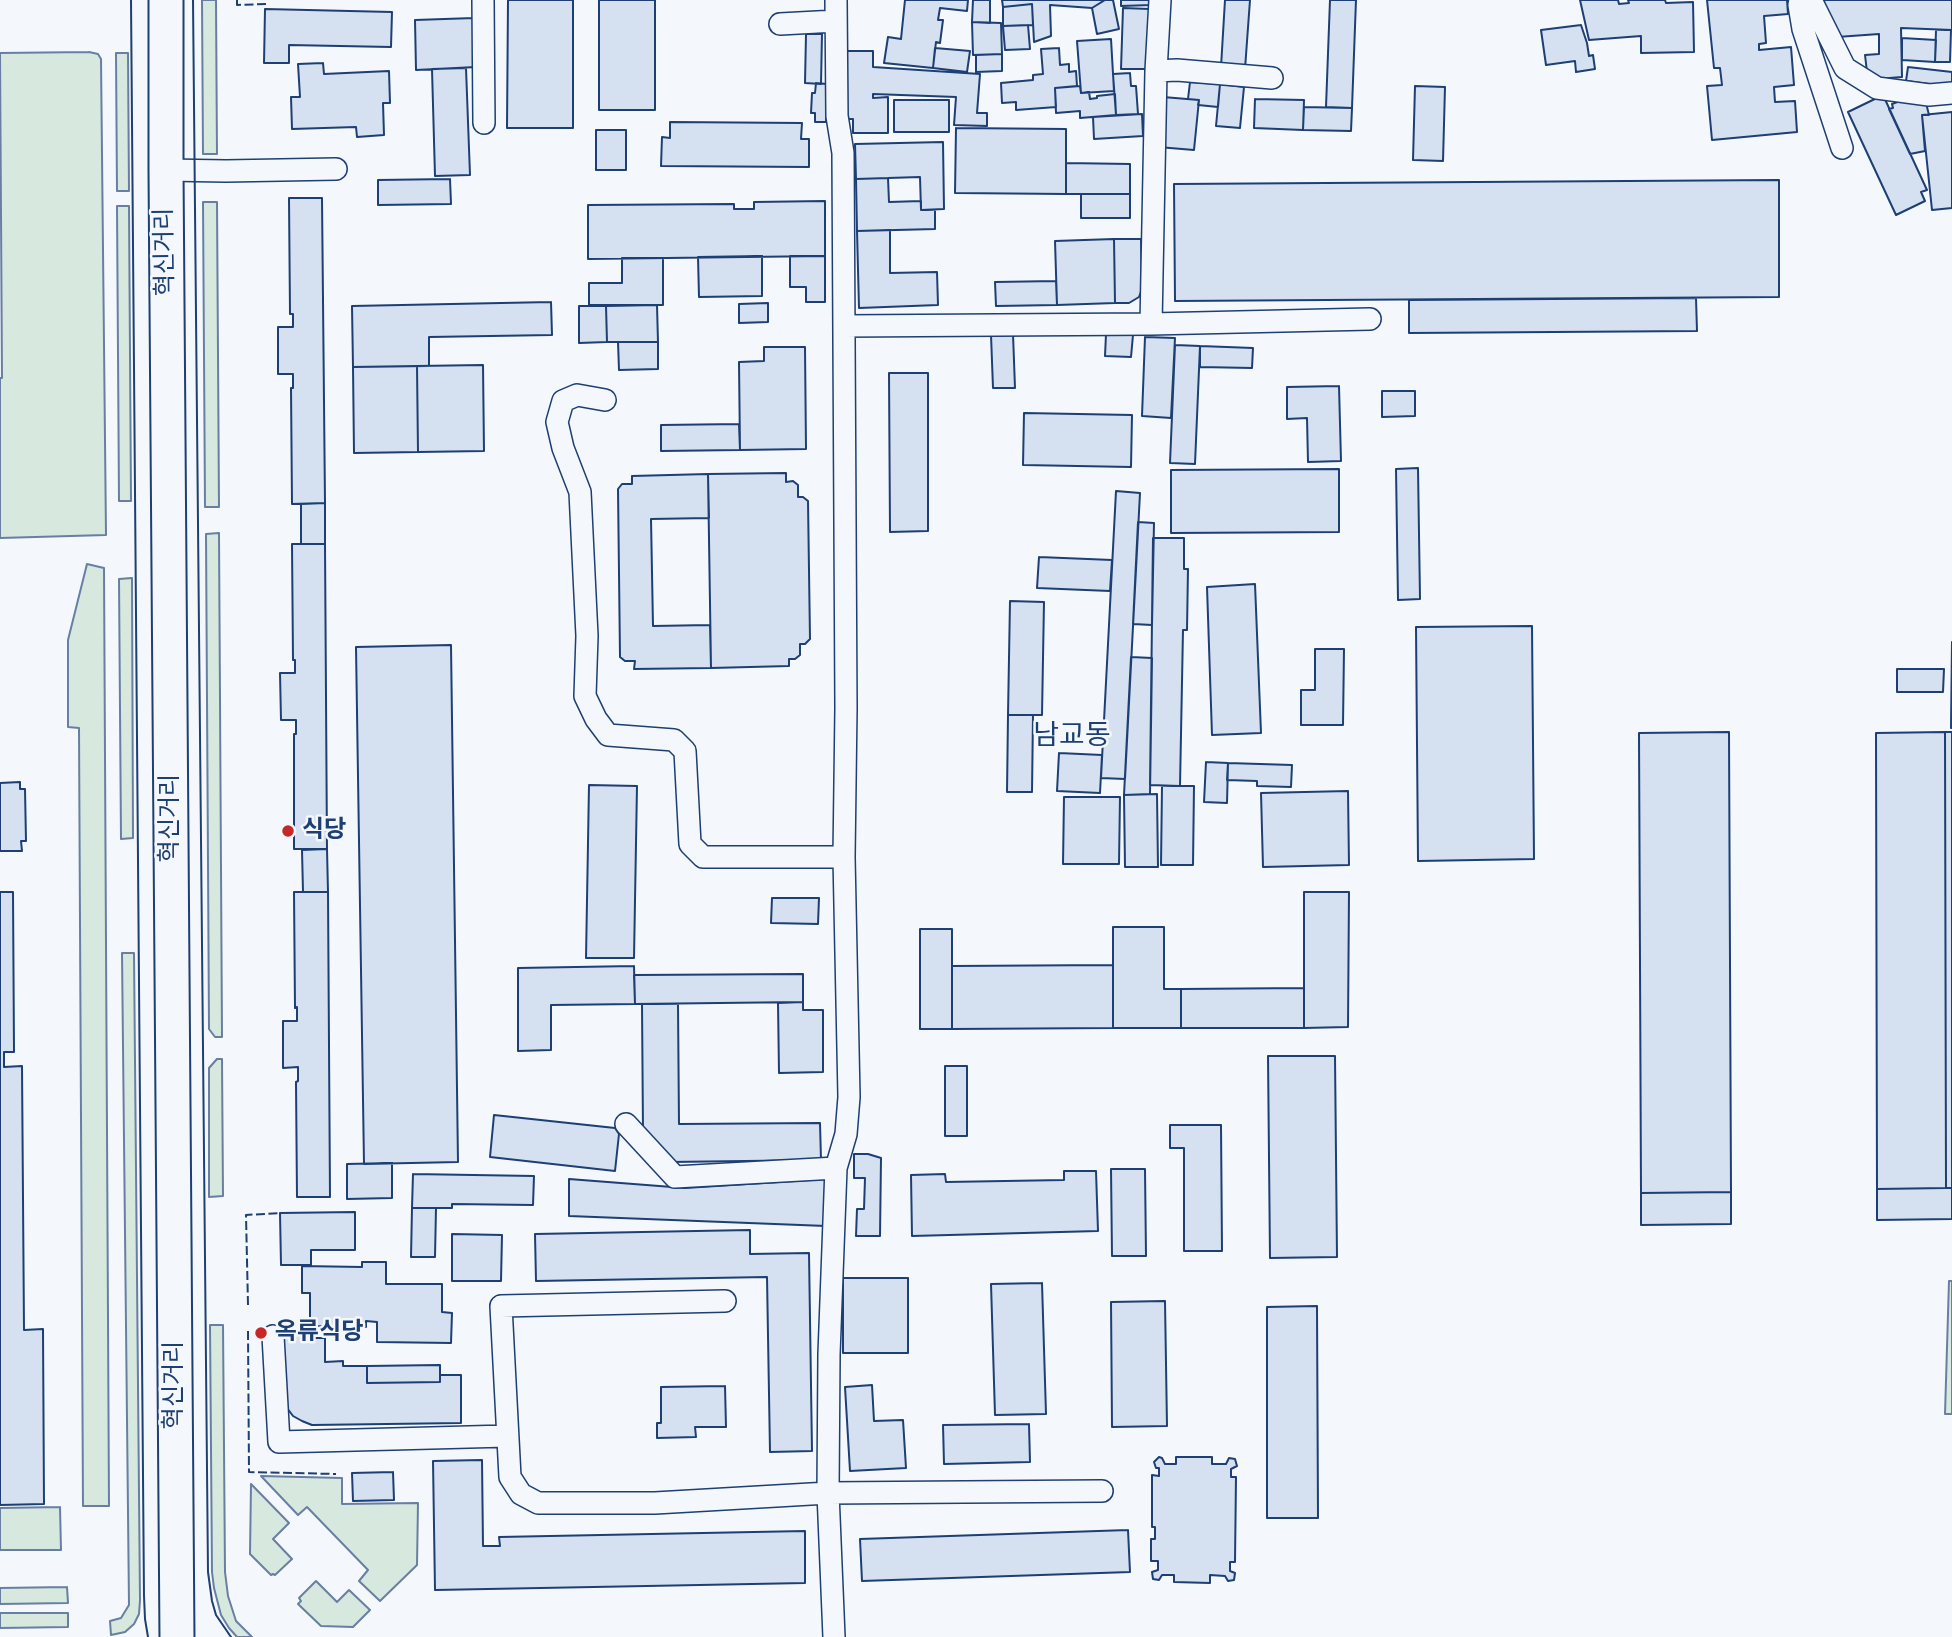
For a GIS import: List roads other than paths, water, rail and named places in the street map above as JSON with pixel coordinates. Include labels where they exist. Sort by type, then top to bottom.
[{"type":"main road","name":"혁신거리","points":[[166,0],[177,1637]]},
{"type":"street","points":[[483,0],[484,123]]},
{"type":"street","points":[[1151,324],[1160,0]]},
{"type":"street","points":[[1800,0],[1803,29],[1842,148]]},
{"type":"street","points":[[1811,0],[1844,68],[1877,88],[1929,95],[1952,93]]},
{"type":"street","points":[[780,24],[836,10],[837,116],[843,153],[846,708],[844,857],[849,1097],[845,1134],[836,1168],[829,1354],[828,1493],[834,1637]]},
{"type":"street","points":[[1156,71],[1177,70],[1272,78]]},
{"type":"street","points":[[166,170],[336,169]]},
{"type":"street","points":[[844,326],[1370,319]]},
{"type":"street","points":[[605,400],[577,395],[563,401],[557,422],[563,448],[580,492],[587,636],[585,696],[596,719],[608,735],[674,740],[685,751],[690,844],[703,857],[844,857]]},
{"type":"street","points":[[626,1124],[676,1177],[836,1168]]},
{"type":"street","points":[[726,1301],[500,1306],[510,1477],[521,1494],[538,1503],[655,1503],[828,1493],[1102,1491]]},
{"type":"street","points":[[273,1336],[279,1442],[507,1436]]},
{"type":"tram line","points":[[131,0],[144,1596],[148,1637]]},
{"type":"tram line","points":[[193,0],[208,1572],[216,1615],[231,1637]]},
{"type":"place","name":"식당","points":[[288,831]]},
{"type":"place","name":"옥류식당","points":[[261,1333]]},
{"type":"district","name":"남교동","points":[[1072,737]]}]
